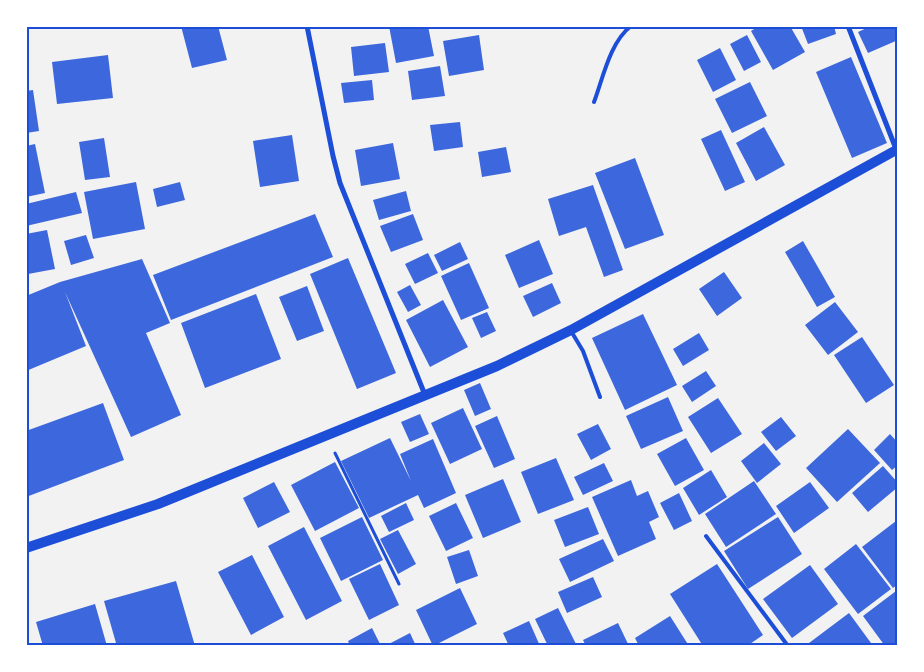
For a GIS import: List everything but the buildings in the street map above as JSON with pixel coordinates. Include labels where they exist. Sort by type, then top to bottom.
[{"type":"main road","points":[[26,548],[158,504],[497,366],[570,330],[897,149]]},
{"type":"street","points":[[307,26],[340,182],[425,395]]},
{"type":"street","points":[[848,26],[897,149]]},
{"type":"lane","points":[[594,102],[612,52],[624,32],[631,26]]},
{"type":"lane","points":[[570,330],[582,351],[600,397]]},
{"type":"lane","points":[[706,536],[788,646]]},
{"type":"path","points":[[326,435],[399,584]]}]
